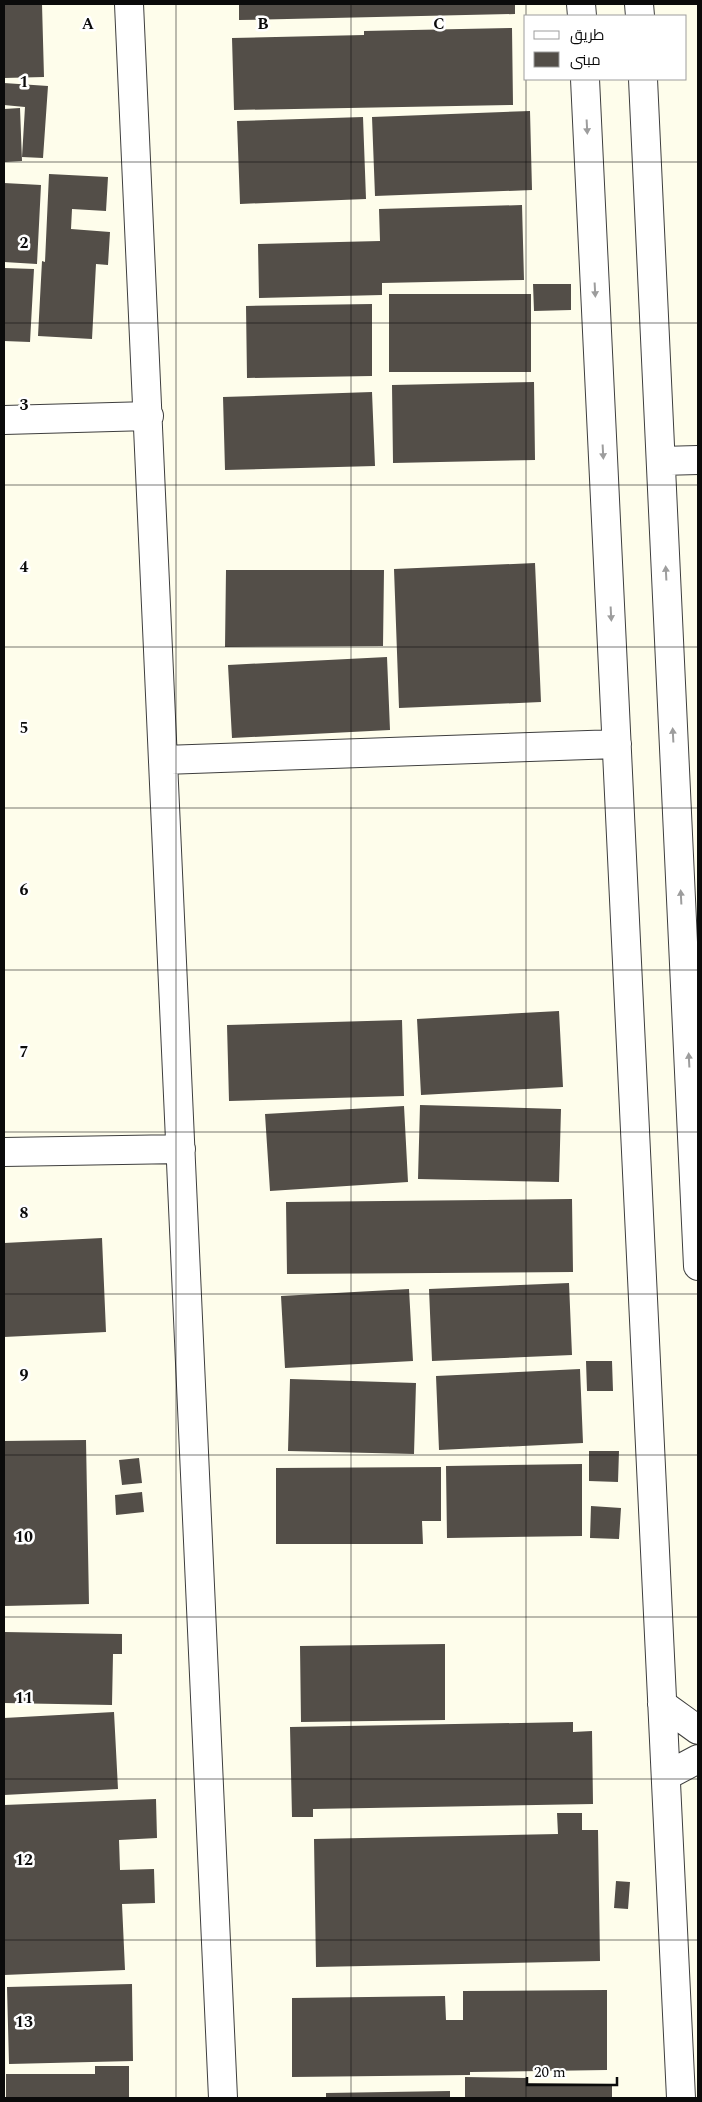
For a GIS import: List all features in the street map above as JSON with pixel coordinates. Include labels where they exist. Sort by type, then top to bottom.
[{"type":"street","points":[[129,4],[224,2098]]},
{"type":"street","points":[[585,80],[681,2098]]},
{"type":"street","points":[[643,80],[698,1266]]},
{"type":"street","points":[[4,420],[149,416]]},
{"type":"street","points":[[661,461],[698,460]]},
{"type":"street","points":[[164,760],[617,744]]},
{"type":"street","points":[[4,1152],[182,1149]]},
{"type":"street","points":[[662,1704],[698,1730]]},
{"type":"street","points":[[666,1776],[698,1759]]},
{"type":"building","points":[[4,4],[42,4],[44,77],[4,78]]},
{"type":"building","points":[[239,4],[515,4],[515,14],[239,20]]},
{"type":"building","points":[[512,28],[513,105],[234,110],[232,38],[364,35],[364,31]]},
{"type":"building","points":[[4,83],[48,86],[43,158],[22,157],[25,107],[4,105]]},
{"type":"building","points":[[20,108],[22,161],[4,162],[4,109]]},
{"type":"building","points":[[530,111],[532,190],[375,196],[372,117]]},
{"type":"building","points":[[363,117],[366,199],[240,204],[237,121]]},
{"type":"building","points":[[49,174],[108,177],[106,211],[72,209],[71,229],[110,232],[108,265],[96,264],[92,339],[38,336],[42,261],[45,262]]},
{"type":"building","points":[[4,183],[41,185],[37,264],[4,262]]},
{"type":"building","points":[[522,205],[524,280],[382,283],[382,295],[259,298],[258,244],[380,241],[379,209]]},
{"type":"building","points":[[4,268],[34,269],[30,342],[4,341]]},
{"type":"building","points":[[533,284],[571,284],[571,310],[534,311]]},
{"type":"building","points":[[389,294],[531,294],[531,372],[389,372]]},
{"type":"building","points":[[372,304],[372,376],[247,378],[246,306]]},
{"type":"building","points":[[534,382],[535,460],[393,463],[392,385]]},
{"type":"building","points":[[372,392],[375,466],[225,470],[223,397]]},
{"type":"building","points":[[535,563],[541,702],[399,708],[394,569]]},
{"type":"building","points":[[226,570],[384,570],[383,646],[225,647]]},
{"type":"building","points":[[387,657],[390,730],[232,738],[228,665]]},
{"type":"building","points":[[559,1011],[563,1087],[421,1095],[417,1019]]},
{"type":"building","points":[[402,1020],[404,1096],[229,1101],[227,1025]]},
{"type":"building","points":[[420,1105],[561,1109],[559,1182],[418,1179]]},
{"type":"building","points":[[404,1106],[408,1182],[270,1191],[265,1114]]},
{"type":"building","points":[[572,1199],[573,1272],[287,1274],[286,1202]]},
{"type":"building","points":[[102,1238],[106,1332],[4,1337],[4,1243]]},
{"type":"building","points":[[569,1283],[572,1355],[432,1361],[429,1289]]},
{"type":"building","points":[[409,1289],[413,1361],[285,1368],[281,1296]]},
{"type":"building","points":[[586,1361],[612,1361],[613,1391],[587,1391]]},
{"type":"building","points":[[580,1369],[583,1443],[439,1450],[436,1376]]},
{"type":"building","points":[[290,1379],[416,1383],[414,1454],[288,1451]]},
{"type":"building","points":[[86,1440],[89,1604],[4,1606],[4,1441]]},
{"type":"building","points":[[589,1451],[619,1451],[618,1482],[589,1481]]},
{"type":"building","points":[[139,1458],[142,1483],[122,1485],[119,1460]]},
{"type":"building","points":[[582,1464],[582,1536],[447,1538],[446,1466]]},
{"type":"building","points":[[441,1467],[441,1521],[422,1521],[423,1544],[276,1544],[276,1468]]},
{"type":"building","points":[[142,1492],[144,1512],[116,1515],[115,1495]]},
{"type":"building","points":[[591,1506],[621,1508],[619,1539],[590,1538]]},
{"type":"building","points":[[4,1632],[122,1634],[122,1654],[113,1654],[112,1705],[4,1703]]},
{"type":"building","points":[[445,1644],[445,1720],[301,1722],[300,1646]]},
{"type":"building","points":[[114,1712],[118,1789],[4,1795],[4,1718]]},
{"type":"building","points":[[573,1722],[573,1732],[592,1731],[593,1804],[313,1809],[313,1817],[292,1817],[290,1727]]},
{"type":"building","points":[[156,1799],[157,1838],[119,1840],[120,1870],[154,1869],[155,1903],[122,1904],[125,1970],[4,1975],[4,1805]]},
{"type":"building","points":[[557,1813],[582,1813],[582,1830],[598,1830],[600,1961],[316,1967],[314,1839],[558,1834]]},
{"type":"building","points":[[616,1881],[630,1882],[628,1909],[614,1908]]},
{"type":"building","points":[[132,1984],[133,2061],[9,2064],[7,1987]]},
{"type":"building","points":[[607,1990],[607,2070],[470,2072],[470,2075],[292,2077],[292,1998],[445,1996],[446,2020],[463,2020],[463,1991]]},
{"type":"building","points":[[95,2066],[129,2066],[129,2098],[6,2098],[6,2074],[95,2074]]},
{"type":"building","points":[[465,2077],[527,2078],[527,2083],[612,2084],[612,2098],[465,2098]]},
{"type":"building","points":[[450,2091],[450,2098],[326,2098],[326,2093]]}]
